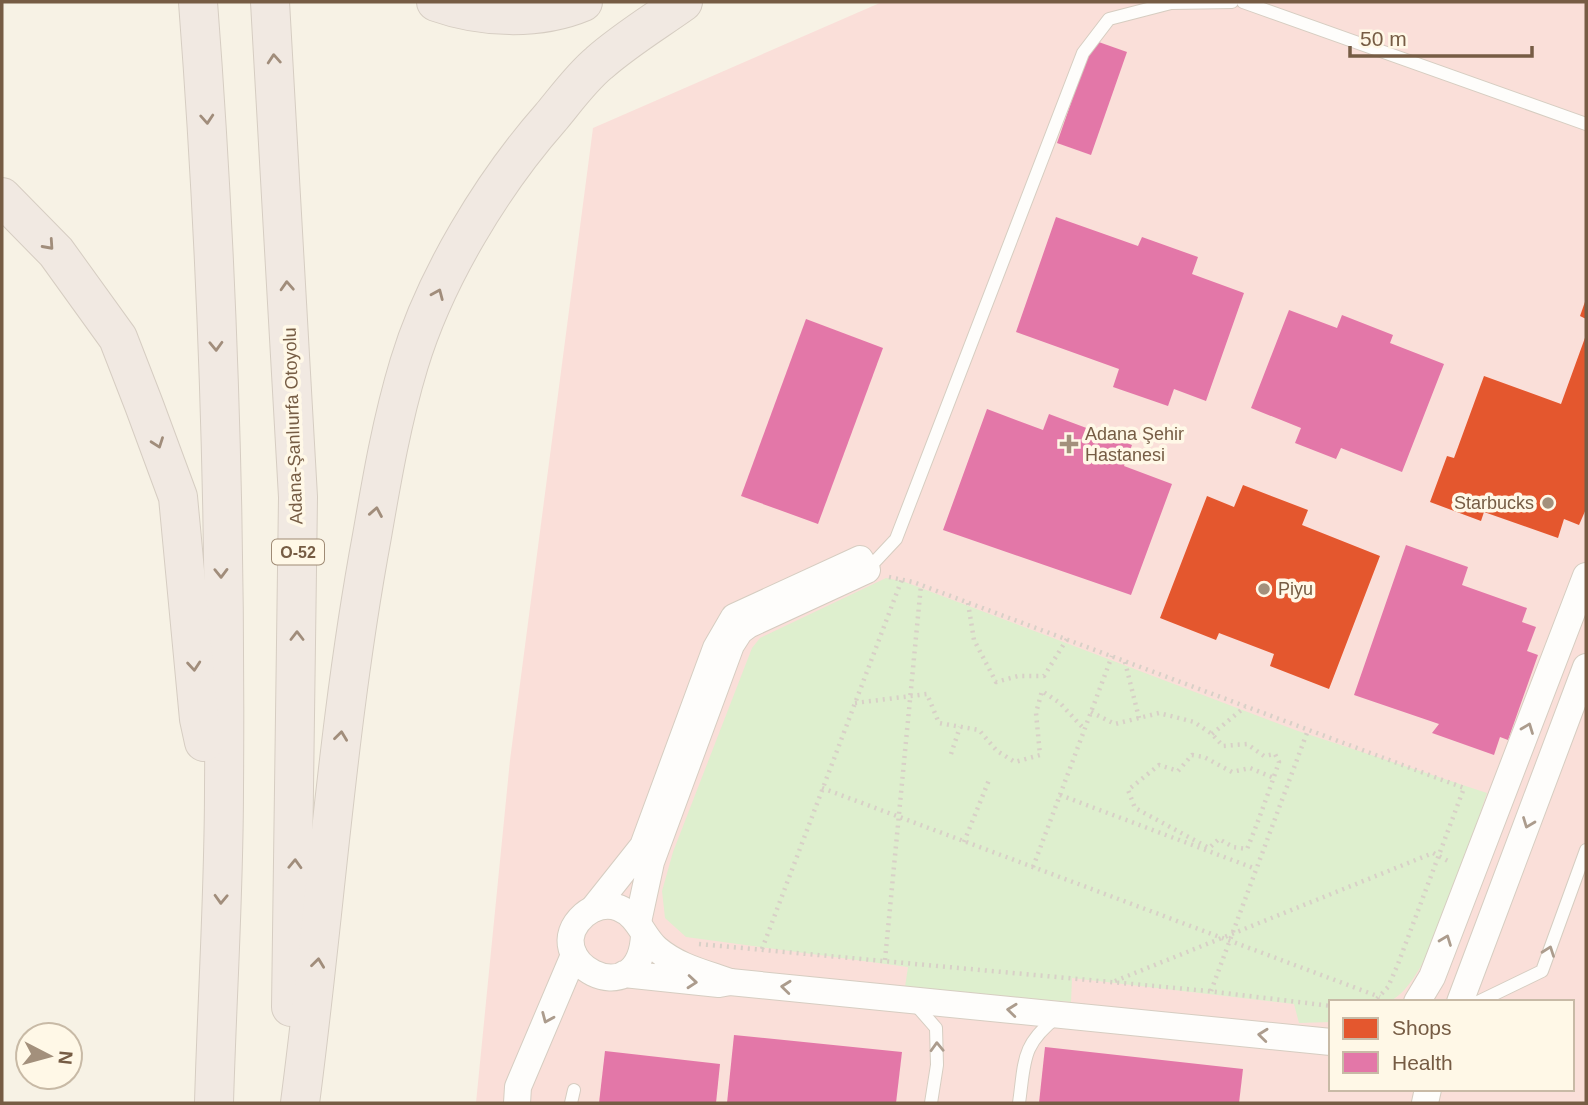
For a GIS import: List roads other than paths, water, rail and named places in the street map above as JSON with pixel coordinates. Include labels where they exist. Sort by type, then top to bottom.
[{"type":"highway","points":[[198,2],[212,182],[220,495],[223,826],[214,1103]]},
{"type":"highway","name":"Adana-Şanlıurfa Otoyolu","points":[[270,2],[298,497],[296,826],[288,1103]]},
{"type":"highway","points":[[436,2],[497,15],[533,13],[583,2]]},
{"type":"highway","points":[[300,1103],[320,952],[334,795],[351,659],[387,451],[410,361],[451,267],[482,208],[523,148],[598,64],[683,2]]},
{"type":"highway","points":[[2,197],[56,252],[118,338],[178,497],[199,719],[223,826]]},
{"type":"street","points":[[860,559],[874,574],[740,631],[731,645],[651,862],[641,929],[643,951],[636,965],[624,974],[610,978],[595,976],[582,968],[574,955],[572,940],[575,925],[593,909],[643,846],[716,648],[734,617],[860,559]]},
{"type":"street","points":[[1418,1000],[1432,977],[1586,576]]},
{"type":"street","points":[[1461,1000],[1586,667]]},
{"type":"street","points":[[593,909],[613,906],[627,911],[672,961],[730,982],[1329,1042]]},
{"type":"street","points":[[517,1103],[518,1087],[574,955]]},
{"type":"street","points":[[624,974],[719,984],[730,982]]},
{"type":"lane","points":[[874,574],[896,539],[1083,53],[1109,19],[1171,3],[1232,2]]},
{"type":"lane","points":[[1243,2],[1586,124]]},
{"type":"lane","points":[[1482,1000],[1542,971],[1586,850]]},
{"type":"lane","points":[[911,1000],[936,1028],[937,1065],[931,1103]]},
{"type":"lane","points":[[1020,1103],[1026,1059],[1035,1034],[1060,1015]]},
{"type":"lane","points":[[570,1103],[574,1090]]},
{"type":"place","name":"Adana Şehir Hastanesi","points":[[1069,444]]},
{"type":"place","name":"Starbucks","points":[[1548,503]]},
{"type":"place","name":"Piyu","points":[[1264,589]]}]
